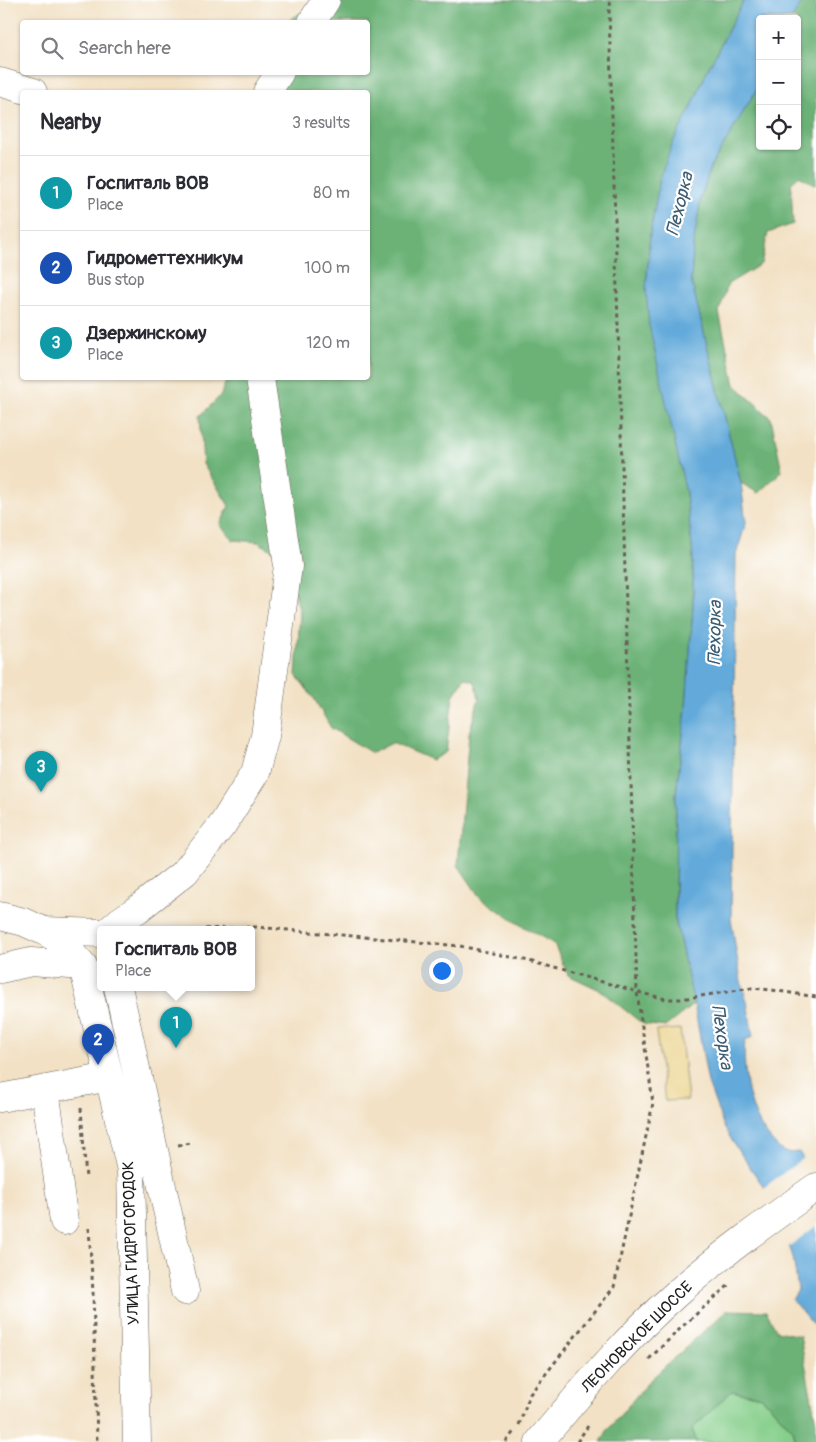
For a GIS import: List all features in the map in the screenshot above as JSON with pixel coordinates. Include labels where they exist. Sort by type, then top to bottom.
[{"type":"street","points":[[313,20],[326,0]]},
{"type":"street","points":[[268,90],[278,75]]},
{"type":"street","points":[[0,82],[26,90]]},
{"type":"street","points":[[114,926],[185,872],[218,831],[254,773],[265,736],[288,566],[260,380]]},
{"type":"street","points":[[0,916],[24,922],[51,935],[97,933]]},
{"type":"street","name":"УЛИЦА ГИДРОГОРОДОК","points":[[51,935],[82,966],[131,1170],[137,1442]]},
{"type":"street","points":[[0,969],[31,962],[82,966]]},
{"type":"street","points":[[119,991],[185,1291]]},
{"type":"street","points":[[0,1098],[109,1077]]},
{"type":"street","points":[[44,1090],[64,1221]]},
{"type":"street","name":"ЛЕОНОВСКОЕ ШОССЕ","points":[[539,1442],[609,1360],[676,1294],[743,1240],[816,1187]]},
{"type":"path","points":[[513,1442],[530,1394],[614,1287],[653,1103],[637,992],[610,0]]},
{"type":"path","points":[[255,927],[460,946],[529,961],[666,999],[682,999],[752,988],[816,997]]},
{"type":"path","points":[[644,1363],[736,1280]]},
{"type":"path","points":[[94,1292],[97,1442]]},
{"type":"path","points":[[506,1442],[519,1424]]},
{"type":"path","points":[[577,1442],[588,1426]]},
{"type":"green space","points":[[321,0],[744,0],[672,144],[660,178],[650,234],[646,290],[686,493],[693,555],[693,607],[686,708],[676,795],[675,918],[694,1004],[665,1027],[643,1024],[598,989],[568,975],[554,944],[512,920],[479,896],[458,865],[469,733],[479,698],[475,682],[465,678],[453,696],[446,752],[432,760],[392,743],[372,753],[331,728],[315,700],[296,675],[300,612],[285,558],[258,542],[233,540],[220,525],[229,506],[203,464],[200,416],[221,395],[226,380],[370,380],[370,90],[270,90],[274,75],[370,75],[370,20],[291,19]]},
{"type":"green space","points":[[804,0],[816,0],[816,185],[799,176],[791,184],[793,224],[768,233],[761,264],[728,284],[719,312],[735,385],[771,418],[782,471],[758,493],[741,483],[691,280],[693,247],[701,197],[711,166],[756,91],[756,150],[801,150],[801,15],[794,15]]},
{"type":"green space","points":[[727,1310],[766,1311],[777,1331],[800,1336],[816,1422],[816,1442],[796,1442],[793,1430],[762,1397],[732,1391],[692,1429],[697,1442],[601,1442],[607,1431],[649,1381]]},
{"type":"green space","points":[[731,1391],[762,1397],[793,1430],[796,1442],[697,1442],[692,1429]]},
{"type":"sand","points":[[680,1029],[688,1100],[665,1101],[656,1031]]},
{"type":"water","name":"Пехорка","points":[[744,0],[804,0],[794,15],[756,15],[756,91],[711,166],[701,197],[693,247],[691,280],[741,483],[746,523],[736,555],[731,919],[741,981],[747,1001],[753,1037],[745,1040],[746,1080],[753,1107],[764,1131],[783,1151],[787,1153],[799,1152],[816,1179],[816,1328],[792,1300],[798,1290],[793,1257],[770,1196],[724,1127],[708,1083],[694,1004],[675,918],[676,795],[686,708],[693,607],[693,555],[686,493],[649,325],[646,290],[650,234],[660,178],[672,144],[692,106],[707,71]]},
{"type":"pier","points":[[805,1157],[816,1174],[816,1226],[787,1248],[778,1220],[768,1197],[762,1189]]},
{"type":"place","name":"Дзержинскому","points":[[41,792]]},
{"type":"place","name":"Госпиталь ВОВ","points":[[176,1048]]},
{"type":"place","name":"Гидрометтехникум","points":[[98,1065]]}]
